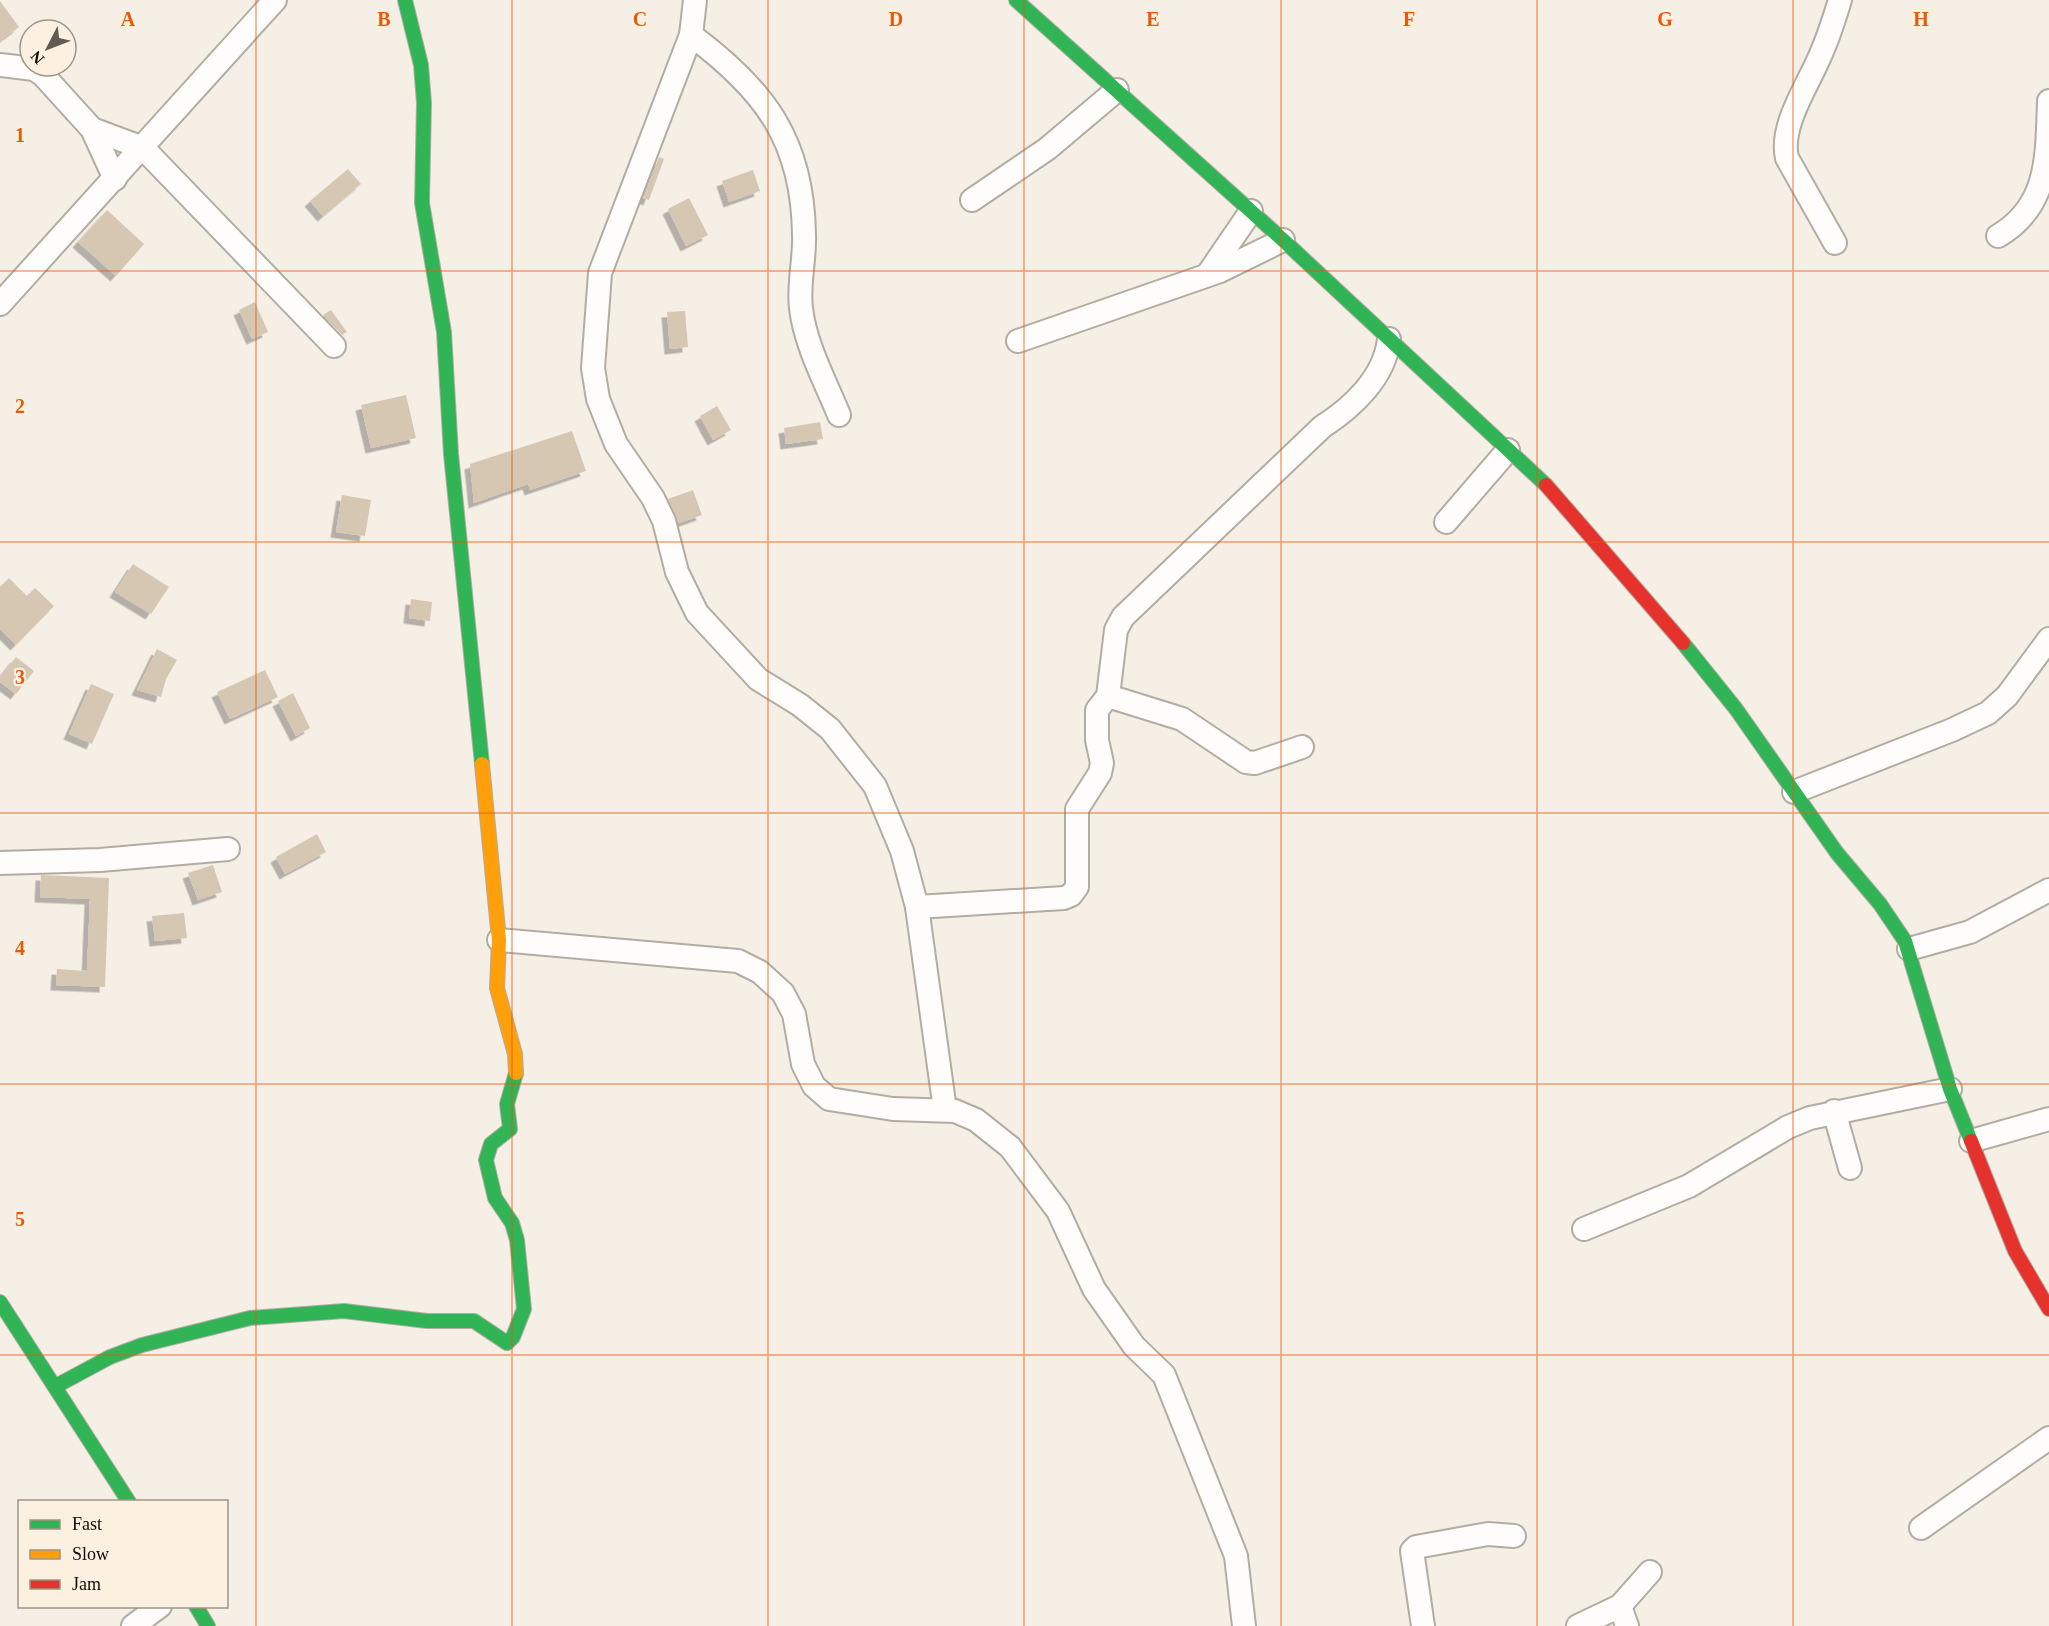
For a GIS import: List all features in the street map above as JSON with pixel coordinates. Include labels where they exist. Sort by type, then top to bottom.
[{"type":"street","points":[[0,304],[275,0]]},
{"type":"street","points":[[56,1386],[82,1370],[132,1349],[250,1318],[344,1311],[427,1321],[474,1321],[502,1342],[510,1341],[524,1309],[517,1240],[512,1223],[495,1198],[486,1160],[491,1144],[510,1129],[507,1104],[516,1072],[513,1046],[497,988],[499,940],[451,454],[444,332],[422,203],[424,104],[422,65],[405,0]]},
{"type":"street","points":[[696,0],[691,35],[600,273],[593,368],[598,399],[616,444],[653,498],[664,521],[677,572],[697,613],[759,679],[824,723],[875,786],[902,851],[917,907],[945,1110]]},
{"type":"street","points":[[1016,0],[1283,240],[1551,490],[1692,653],[1736,709],[1838,853],[1890,917],[1910,949],[1950,1089],[2015,1251],[2049,1309]]},
{"type":"street","points":[[1836,243],[1787,158],[1784,145],[1789,124],[1824,48],[1840,0]]},
{"type":"street","points":[[691,35],[746,80],[788,144],[802,190],[804,237],[800,289],[802,315],[839,415]]},
{"type":"street","points":[[0,65],[34,69],[43,75],[92,129],[115,179]]},
{"type":"street","points":[[972,200],[1047,149],[1117,90]]},
{"type":"street","points":[[1998,236],[2018,226],[2031,209],[2046,176],[2049,101]]},
{"type":"street","points":[[92,129],[143,148],[334,346]]},
{"type":"street","points":[[1208,274],[1251,211]]},
{"type":"street","points":[[1018,341],[1236,264],[1283,240]]},
{"type":"street","points":[[917,907],[1064,898],[1071,895],[1077,887],[1077,808],[1100,773],[1102,763],[1097,740],[1097,710],[1108,696],[1116,630],[1130,608],[1322,427],[1347,411],[1378,371],[1388,354],[1389,339]]},
{"type":"street","points":[[1446,522],[1508,450]]},
{"type":"street","points":[[1794,792],[1952,730],[1988,713],[2007,696],[2049,639]]},
{"type":"street","points":[[1108,696],[1182,719],[1246,762],[1255,763],[1302,747]]},
{"type":"street","points":[[0,863],[100,860],[228,849]]},
{"type":"street","points":[[1910,949],[1970,932],[2049,890]]},
{"type":"street","points":[[499,940],[738,961],[760,972],[783,993],[794,1014],[803,1064],[814,1086],[830,1099],[872,1107],[955,1111],[976,1120],[1010,1147],[1058,1211],[1094,1289],[1134,1346],[1164,1375],[1236,1556],[1244,1626]]},
{"type":"street","points":[[1584,1229],[1689,1186],[1788,1127],[1834,1111],[1950,1089]]},
{"type":"street","points":[[1834,1111],[1850,1168]]},
{"type":"street","points":[[1971,1141],[2049,1119]]},
{"type":"street","points":[[0,1302],[128,1500]]},
{"type":"street","points":[[1921,1528],[2049,1438]]},
{"type":"street","points":[[1423,1626],[1412,1551],[1416,1547],[1488,1534],[1515,1536]]},
{"type":"street","points":[[1578,1626],[1624,1616],[1650,1572]]},
{"type":"street","points":[[133,1626],[148,1618],[158,1608]]},
{"type":"street","points":[[197,1608],[208,1626]]},
{"type":"building","points":[[0,1],[18,28],[0,41]]},
{"type":"building","points":[[659,157],[664,159],[649,200],[643,198]]},
{"type":"building","points":[[348,169],[361,184],[323,216],[310,201]]},
{"type":"building","points":[[753,170],[760,191],[729,202],[722,181]]},
{"type":"building","points":[[689,198],[708,235],[686,246],[668,209]]},
{"type":"building","points":[[107,210],[144,244],[116,276],[78,242]]},
{"type":"building","points":[[255,302],[268,332],[252,339],[239,310]]},
{"type":"building","points":[[331,310],[347,332],[342,335],[323,315]]},
{"type":"building","points":[[685,311],[688,347],[670,349],[667,312]]},
{"type":"building","points":[[406,395],[416,438],[371,448],[361,405]]},
{"type":"building","points":[[717,406],[731,430],[713,440],[700,416]]},
{"type":"building","points":[[820,422],[823,439],[786,444],[784,428]]},
{"type":"building","points":[[572,431],[586,471],[530,490],[528,484],[474,503],[470,464]]},
{"type":"building","points":[[693,490],[702,515],[679,523],[668,499]]},
{"type":"building","points":[[342,495],[371,500],[365,536],[336,532]]},
{"type":"building","points":[[133,564],[169,587],[151,614],[115,592]]},
{"type":"building","points":[[9,578],[27,596],[35,588],[54,606],[16,645],[0,629],[0,587]]},
{"type":"building","points":[[411,599],[432,602],[430,621],[409,618]]},
{"type":"building","points":[[157,649],[177,660],[166,679],[161,697],[137,690]]},
{"type":"building","points":[[16,657],[34,671],[16,694],[0,682],[0,677]]},
{"type":"building","points":[[265,670],[278,697],[230,719],[217,692]]},
{"type":"building","points":[[91,684],[114,694],[92,744],[69,734]]},
{"type":"building","points":[[293,693],[310,728],[296,736],[278,701]]},
{"type":"building","points":[[317,834],[326,852],[285,874],[276,857]]},
{"type":"building","points":[[213,865],[222,892],[198,900],[188,873]]},
{"type":"building","points":[[41,875],[109,878],[105,987],[56,985],[57,969],[87,971],[90,899],[40,897]]},
{"type":"building","points":[[184,913],[187,938],[155,941],[152,916]]},
{"type":"traffic: fast","points":[[405,0],[421,65],[424,103],[422,203],[444,332],[451,454],[482,764]]},
{"type":"traffic: fast","points":[[1016,0],[1283,240],[1546,485]]},
{"type":"traffic: fast","points":[[1683,643],[1736,709],[1837,853],[1880,904],[1905,941],[1950,1089],[1971,1141]]},
{"type":"traffic: fast","points":[[56,1386],[110,1357],[142,1345],[250,1318],[344,1311],[427,1321],[474,1321],[507,1343],[513,1337],[524,1309],[517,1240],[512,1223],[495,1198],[486,1160],[491,1144],[510,1129],[507,1104],[516,1073]]},
{"type":"traffic: fast","points":[[0,1302],[128,1500]]},
{"type":"traffic: fast","points":[[197,1608],[208,1626]]},
{"type":"traffic: slow","points":[[482,764],[499,940],[497,988],[515,1054],[516,1073]]},
{"type":"traffic: jam","points":[[1546,485],[1683,643]]},
{"type":"traffic: jam","points":[[1971,1141],[2015,1251],[2049,1309]]}]
